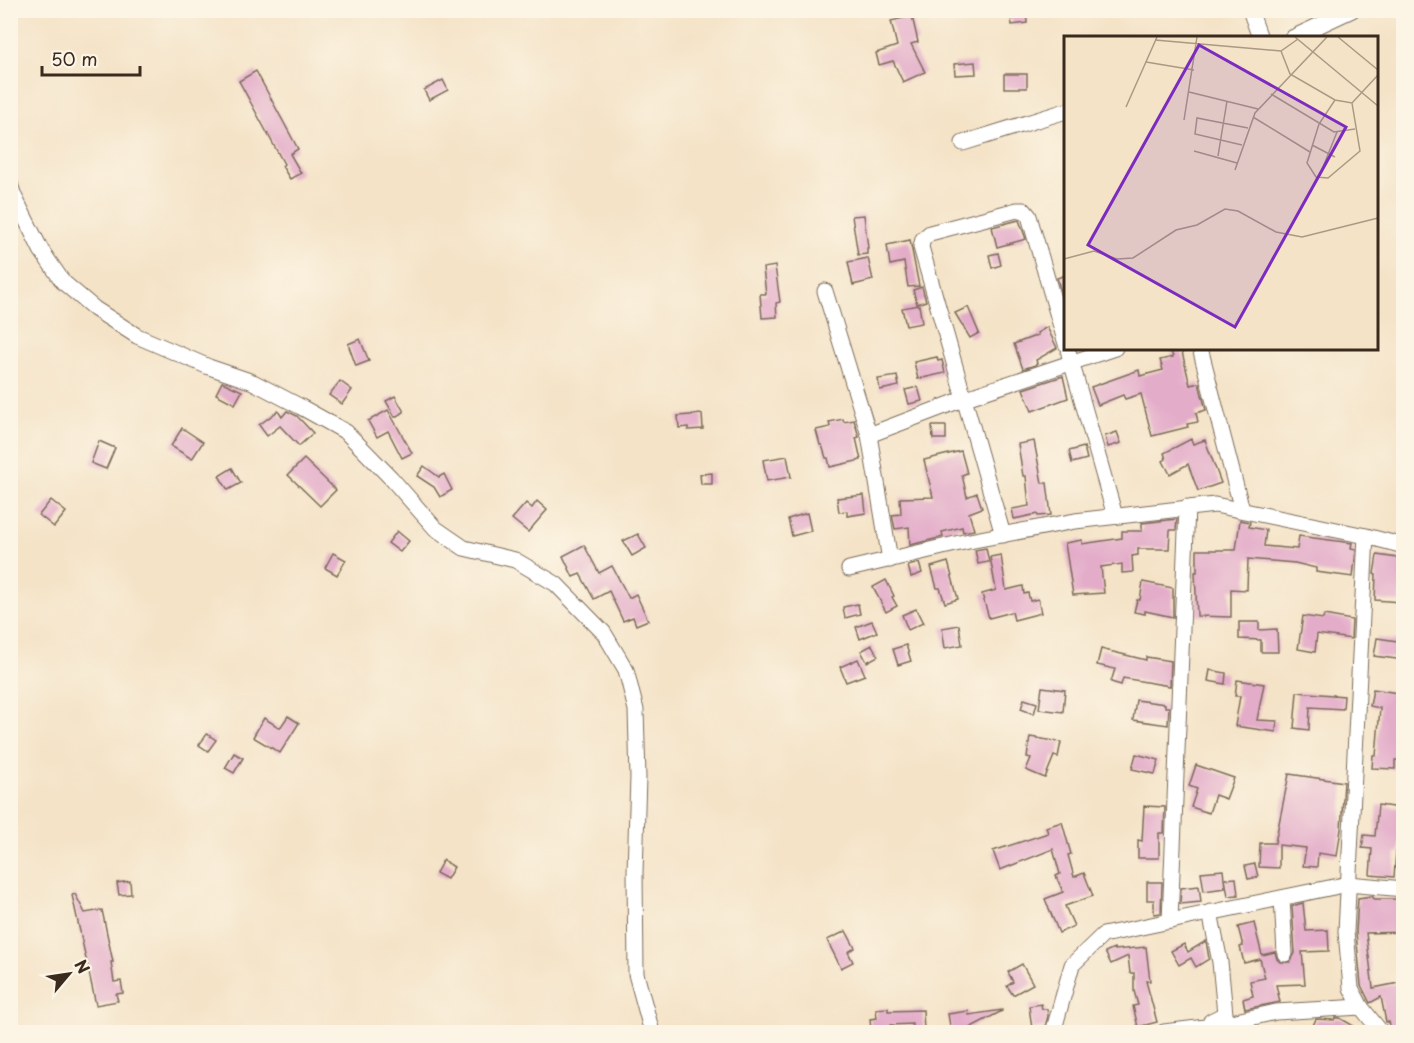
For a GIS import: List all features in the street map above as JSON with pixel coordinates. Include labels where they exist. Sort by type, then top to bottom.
[{"type":"street","points":[[1250,10],[1259,36]]},
{"type":"street","points":[[1296,36],[1352,10]]},
{"type":"street","points":[[963,143],[1064,112]]},
{"type":"street","points":[[10,184],[41,250],[63,282],[95,309],[137,336],[209,367],[252,382],[346,432],[435,528],[464,548],[515,560],[556,584],[604,633],[626,670],[636,710],[639,777],[635,872],[636,974],[652,1032]]},
{"type":"street","points":[[1004,535],[921,247],[923,239],[930,233],[1024,210],[1029,216],[1064,337]]},
{"type":"street","points":[[825,291],[869,435],[890,560]]},
{"type":"street","points":[[869,435],[966,399],[1069,355],[1102,350]]},
{"type":"street","points":[[1201,350],[1242,510]]},
{"type":"street","points":[[1069,355],[1115,516]]},
{"type":"street","points":[[849,569],[1074,521],[1215,505],[1404,546]]},
{"type":"street","points":[[1170,921],[1187,507]]},
{"type":"street","points":[[1366,536],[1346,932],[1351,988],[1361,1006],[1381,1032]]},
{"type":"street","points":[[1055,1032],[1072,965],[1103,935],[1348,884],[1404,889]]},
{"type":"street","points":[[1282,898],[1285,954]]},
{"type":"street","points":[[1210,912],[1220,962],[1225,1014],[1211,1020],[1214,1029]]},
{"type":"street","points":[[1164,1032],[1214,1029],[1276,1012],[1361,1006]]},
{"type":"building","points":[[1010,10],[1026,10],[1027,23],[1012,25]]},
{"type":"building","points":[[912,16],[918,42],[911,44],[925,72],[903,82],[893,61],[879,65],[876,53],[897,46],[891,21]]},
{"type":"building","points":[[975,62],[976,74],[955,75],[954,64]]},
{"type":"building","points":[[256,71],[298,149],[290,154],[301,173],[290,179],[239,81]]},
{"type":"building","points":[[1004,74],[1027,74],[1027,88],[1004,88]]},
{"type":"building","points":[[443,80],[448,90],[429,100],[424,90]]},
{"type":"building","points":[[864,215],[868,248],[867,254],[858,255],[852,216]]},
{"type":"building","points":[[1019,220],[1026,239],[997,247],[992,227]]},
{"type":"building","points":[[910,240],[919,286],[908,287],[904,262],[890,265],[887,245]]},
{"type":"building","points":[[998,253],[1001,265],[992,268],[989,255]]},
{"type":"building","points":[[868,258],[873,280],[853,285],[848,262]]},
{"type":"building","points":[[775,266],[780,302],[776,303],[777,317],[762,318],[760,294],[766,294],[763,268]]},
{"type":"building","points":[[1064,276],[1064,302],[1057,278]]},
{"type":"building","points":[[922,287],[926,301],[917,304],[913,290]]},
{"type":"building","points":[[919,305],[922,323],[906,326],[902,308]]},
{"type":"building","points":[[968,307],[979,333],[970,338],[955,313]]},
{"type":"building","points":[[1047,327],[1057,348],[1036,360],[1035,365],[1023,369],[1014,344],[1038,335],[1037,333]]},
{"type":"building","points":[[360,339],[369,361],[356,366],[348,344]]},
{"type":"building","points":[[1171,350],[1181,350],[1190,385],[1199,383],[1206,410],[1196,413],[1198,422],[1187,424],[1188,427],[1152,436],[1141,394],[1125,399],[1123,395],[1098,405],[1091,387],[1139,370],[1140,376],[1163,370],[1160,360],[1173,357]]},
{"type":"building","points":[[937,357],[938,361],[942,360],[945,373],[918,379],[914,362]]},
{"type":"building","points":[[897,376],[899,386],[880,390],[878,379]]},
{"type":"building","points":[[1063,376],[1068,398],[1032,411],[1023,389]]},
{"type":"building","points":[[340,381],[352,390],[342,404],[329,395]]},
{"type":"building","points":[[222,382],[242,391],[235,404],[216,394]]},
{"type":"building","points":[[918,387],[922,401],[909,404],[905,390]]},
{"type":"building","points":[[395,396],[404,412],[395,417],[386,401]]},
{"type":"building","points":[[388,410],[412,453],[402,458],[388,431],[377,437],[368,421]]},
{"type":"building","points":[[278,411],[282,417],[287,411],[297,416],[313,433],[299,446],[280,426],[267,436],[259,425]]},
{"type":"building","points":[[702,414],[703,429],[679,428],[678,416]]},
{"type":"building","points":[[843,419],[844,422],[854,420],[859,437],[856,438],[861,460],[830,467],[816,430],[830,427],[829,422]]},
{"type":"building","points":[[932,426],[946,426],[946,439],[933,439]]},
{"type":"building","points":[[182,428],[203,442],[192,459],[171,446]]},
{"type":"building","points":[[1117,432],[1121,443],[1108,447],[1105,436]]},
{"type":"building","points":[[1191,439],[1193,444],[1205,440],[1221,483],[1198,491],[1188,464],[1170,474],[1163,461],[1166,459],[1164,453]]},
{"type":"building","points":[[99,441],[115,448],[106,469],[91,463]]},
{"type":"building","points":[[1034,441],[1042,483],[1047,483],[1051,515],[1038,516],[1037,514],[1014,519],[1012,509],[1029,506],[1026,476],[1023,476],[1018,444]]},
{"type":"building","points":[[1084,447],[1087,459],[1072,463],[1069,451]]},
{"type":"building","points":[[961,451],[967,473],[962,475],[967,497],[977,493],[982,508],[969,513],[974,530],[963,532],[962,527],[942,532],[943,537],[910,545],[909,527],[895,529],[892,515],[901,514],[900,498],[933,497],[924,460]]},
{"type":"building","points":[[787,456],[791,477],[767,481],[763,460]]},
{"type":"building","points":[[304,459],[336,490],[320,506],[288,475]]},
{"type":"building","points":[[424,466],[439,477],[444,474],[452,490],[440,497],[434,487],[417,476]]},
{"type":"building","points":[[232,468],[241,483],[228,490],[219,476]]},
{"type":"building","points":[[712,473],[712,484],[701,484],[700,474]]},
{"type":"building","points":[[864,495],[866,513],[847,516],[847,511],[839,512],[837,498]]},
{"type":"building","points":[[51,500],[66,512],[54,527],[39,515]]},
{"type":"building","points":[[537,501],[547,510],[528,532],[512,519],[526,503],[532,508]]},
{"type":"building","points":[[807,513],[811,531],[792,536],[788,519]]},
{"type":"building","points":[[1177,519],[1176,530],[1170,530],[1169,549],[1138,549],[1138,555],[1132,556],[1133,572],[1122,573],[1122,564],[1101,567],[1104,593],[1073,595],[1065,543],[1082,540],[1082,544],[1122,538],[1122,531],[1142,531],[1142,523]]},
{"type":"building","points":[[1240,520],[1250,522],[1249,527],[1266,530],[1264,546],[1297,549],[1299,536],[1352,543],[1351,548],[1356,549],[1353,577],[1316,572],[1316,568],[1295,563],[1248,559],[1247,590],[1231,589],[1231,617],[1197,616],[1195,572],[1197,572],[1197,550],[1236,550]]},
{"type":"building","points":[[397,531],[409,541],[400,552],[388,543]]},
{"type":"building","points":[[638,534],[646,548],[632,556],[623,541]]},
{"type":"building","points":[[584,545],[599,573],[612,566],[629,598],[636,594],[648,620],[636,625],[633,617],[623,621],[609,591],[594,599],[580,574],[573,577],[563,556]]},
{"type":"building","points":[[986,548],[989,562],[978,564],[975,550]]},
{"type":"building","points":[[333,553],[346,560],[337,575],[325,568]]},
{"type":"building","points":[[1001,555],[1006,590],[1023,586],[1024,594],[1028,593],[1030,601],[1038,599],[1041,613],[1014,620],[1012,612],[989,618],[982,594],[996,590],[990,557]]},
{"type":"building","points":[[1377,555],[1404,559],[1400,602],[1375,600],[1376,575],[1374,574]]},
{"type":"building","points":[[948,562],[958,599],[945,603],[940,588],[937,588],[931,567]]},
{"type":"building","points":[[919,563],[922,573],[911,577],[908,566]]},
{"type":"building","points":[[886,580],[897,606],[886,612],[873,587]]},
{"type":"building","points":[[1143,582],[1173,588],[1173,617],[1145,611],[1145,614],[1134,612],[1137,600],[1140,600]]},
{"type":"building","points":[[858,604],[860,614],[845,618],[843,607]]},
{"type":"building","points":[[916,609],[923,623],[908,630],[902,615]]},
{"type":"building","points":[[1324,615],[1352,620],[1351,639],[1317,634],[1315,652],[1298,649],[1303,616],[1323,619]]},
{"type":"building","points":[[872,621],[877,632],[860,639],[856,627]]},
{"type":"building","points":[[1239,622],[1259,622],[1259,630],[1277,629],[1278,652],[1261,652],[1261,640],[1239,639]]},
{"type":"building","points":[[959,625],[962,645],[945,648],[942,628]]},
{"type":"building","points":[[1377,638],[1404,642],[1404,660],[1374,656]]},
{"type":"building","points":[[872,645],[878,656],[867,662],[861,651]]},
{"type":"building","points":[[906,645],[911,661],[898,665],[893,649]]},
{"type":"building","points":[[1101,649],[1146,660],[1146,657],[1171,661],[1170,686],[1123,678],[1121,685],[1111,682],[1115,669],[1097,665]]},
{"type":"building","points":[[858,659],[865,675],[846,682],[840,667]]},
{"type":"building","points":[[1210,670],[1226,673],[1225,684],[1208,681]]},
{"type":"building","points":[[1237,680],[1264,684],[1257,720],[1277,721],[1276,732],[1235,726],[1240,696],[1235,696]]},
{"type":"building","points":[[1042,687],[1065,690],[1063,712],[1039,709]]},
{"type":"building","points":[[1373,689],[1404,694],[1404,760],[1395,760],[1395,769],[1372,768],[1373,755],[1376,756],[1380,708],[1370,706]]},
{"type":"building","points":[[1297,692],[1344,696],[1343,709],[1310,707],[1309,730],[1294,728]]},
{"type":"building","points":[[1024,699],[1037,703],[1034,714],[1021,709]]},
{"type":"building","points":[[1136,700],[1165,704],[1165,707],[1169,707],[1168,725],[1133,720]]},
{"type":"building","points":[[288,716],[299,723],[280,753],[253,737],[264,718],[280,728]]},
{"type":"building","points":[[207,734],[216,740],[208,751],[199,745]]},
{"type":"building","points":[[1030,737],[1061,742],[1058,757],[1054,756],[1045,778],[1026,770],[1031,758],[1027,757]]},
{"type":"building","points":[[234,753],[243,758],[234,773],[225,768]]},
{"type":"building","points":[[1136,754],[1159,760],[1155,774],[1132,769]]},
{"type":"building","points":[[1196,765],[1234,778],[1226,799],[1215,795],[1209,813],[1191,807],[1197,789],[1189,786]]},
{"type":"building","points":[[1289,774],[1344,782],[1337,856],[1318,853],[1317,867],[1303,866],[1306,848],[1279,845],[1279,868],[1259,867],[1260,843],[1275,843]]},
{"type":"building","points":[[1378,805],[1401,808],[1404,811],[1404,836],[1401,835],[1399,853],[1396,852],[1394,877],[1370,875],[1372,849],[1362,848],[1364,835],[1375,836]]},
{"type":"building","points":[[1144,806],[1165,807],[1164,833],[1159,833],[1159,858],[1138,858],[1138,840],[1142,841]]},
{"type":"building","points":[[1062,822],[1071,854],[1068,855],[1074,877],[1084,873],[1093,896],[1065,906],[1074,926],[1059,933],[1045,899],[1063,892],[1056,876],[1060,874],[1053,849],[1000,870],[993,851],[1048,833],[1046,827]]},
{"type":"building","points":[[443,860],[454,867],[447,879],[436,873]]},
{"type":"building","points":[[1255,864],[1258,877],[1248,879],[1245,866]]},
{"type":"building","points":[[1223,870],[1225,888],[1204,891],[1201,872]]},
{"type":"building","points":[[1236,878],[1238,895],[1228,896],[1225,879]]},
{"type":"building","points":[[130,881],[131,894],[119,895],[117,883]]},
{"type":"building","points":[[1147,882],[1162,882],[1161,913],[1154,914],[1154,900],[1147,900]]},
{"type":"building","points":[[1199,886],[1201,902],[1180,904],[1181,888]]},
{"type":"building","points":[[75,894],[85,913],[102,910],[113,962],[111,962],[114,982],[121,981],[123,993],[116,994],[118,1001],[96,1005],[72,895]]},
{"type":"building","points":[[1372,896],[1374,899],[1403,899],[1404,932],[1366,933],[1373,988],[1404,982],[1404,1032],[1392,1032],[1389,1022],[1386,1022],[1381,997],[1370,1003],[1361,985],[1356,932],[1358,898]]},
{"type":"building","points":[[1303,903],[1306,931],[1328,930],[1329,951],[1302,952],[1305,984],[1276,985],[1280,1002],[1245,1009],[1243,999],[1253,996],[1250,981],[1265,978],[1260,959],[1244,963],[1240,947],[1243,946],[1238,927],[1254,923],[1262,955],[1275,952],[1280,962],[1290,962],[1295,953],[1292,906]]},
{"type":"building","points":[[846,931],[855,948],[848,952],[853,962],[841,968],[827,940]]},
{"type":"building","points":[[1206,941],[1209,959],[1196,967],[1191,958],[1179,965],[1171,951],[1184,944],[1188,952]]},
{"type":"building","points":[[1146,947],[1150,981],[1146,981],[1157,1022],[1138,1027],[1133,1006],[1138,1005],[1134,991],[1134,973],[1130,973],[1128,956],[1111,964],[1105,952],[1114,948],[1115,950]]},
{"type":"building","points":[[1022,964],[1033,984],[1013,995],[1007,986],[1013,982],[1008,972]]},
{"type":"building","points":[[1041,1004],[1042,1009],[1047,1009],[1045,1027],[1032,1029],[1029,1006]]},
{"type":"building","points":[[888,1008],[888,1011],[923,1010],[924,1031],[912,1031],[912,1024],[890,1025],[891,1032],[871,1032],[870,1019],[877,1018],[876,1009]]},
{"type":"building","points":[[1002,1010],[962,1032],[951,1032],[948,1014],[968,1011],[969,1015]]},
{"type":"building","points":[[1340,1018],[1364,1032],[1310,1032],[1316,1019],[1334,1020]]}]
